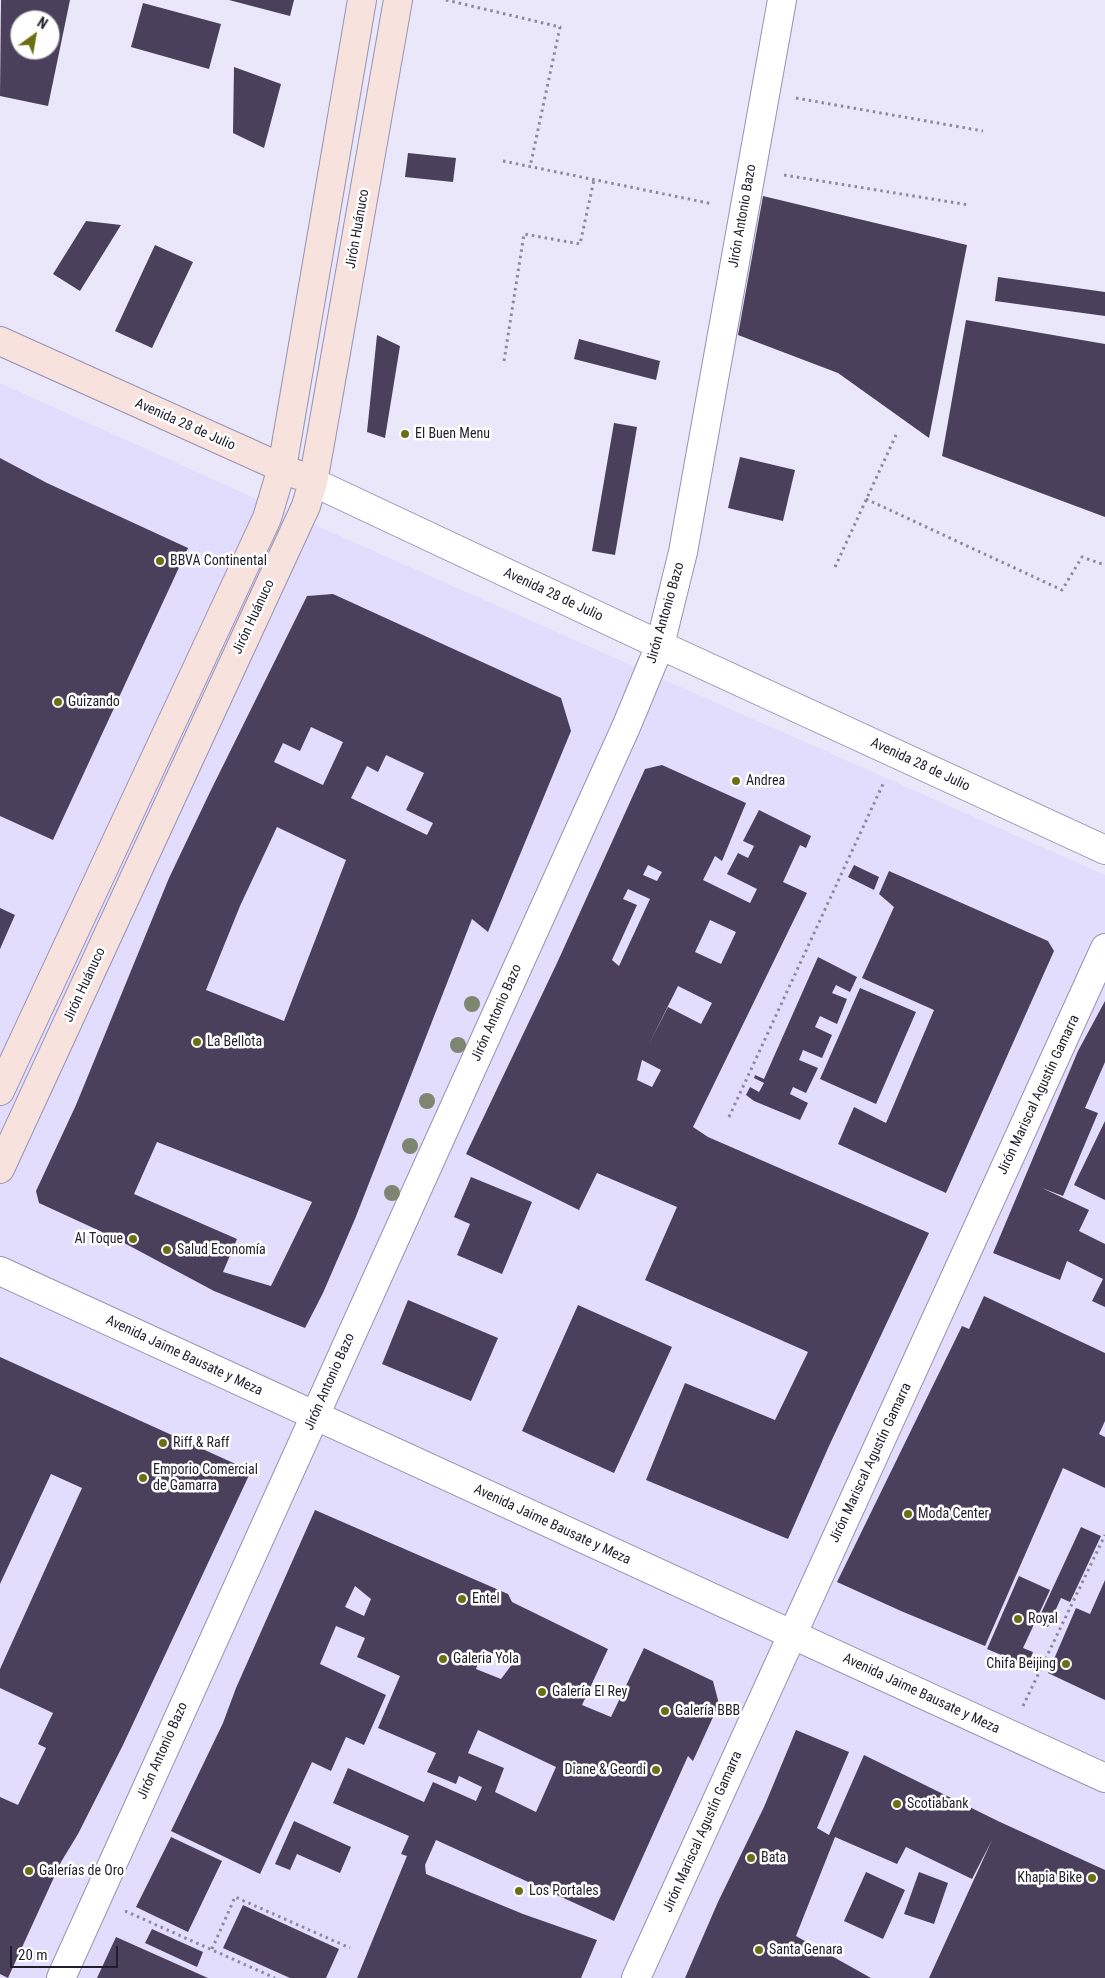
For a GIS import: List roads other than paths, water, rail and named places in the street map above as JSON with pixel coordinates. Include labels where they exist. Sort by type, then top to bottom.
[{"type":"street","points":[[0,1091],[267,518],[282,468],[362,0]]},
{"type":"street","name":"Jirón Huánuco","points":[[0,1169],[306,506],[313,482],[398,0]]},
{"type":"street","name":"Jirón Antonio Bazo","points":[[61,1978],[618,745],[660,645],[683,552],[782,0]]},
{"type":"street","name":"Avenida 28 de Julio","points":[[0,341],[313,482],[660,645],[1105,850]]},
{"type":"street","name":"Jirón Mariscal Agustín Gamarra","points":[[636,1978],[1105,948]]},
{"type":"street","name":"Avenida Jaime Bausate y Meza","points":[[0,1272],[1105,1778]]},
{"type":"place","name":"El Buen Menu","points":[[405,434]]},
{"type":"place","name":"BBVA Continental","points":[[160,561]]},
{"type":"place","name":"Guizando","points":[[58,702]]},
{"type":"place","name":"Andrea","points":[[736,781]]},
{"type":"place","name":"La Bellota","points":[[197,1042]]},
{"type":"place","name":"Al Toque","points":[[133,1239]]},
{"type":"place","name":"Salud Economía","points":[[167,1250]]},
{"type":"place","name":"Riff & Raff","points":[[163,1443]]},
{"type":"place","name":"Emporio Comercial de Gamarra","points":[[143,1478]]},
{"type":"place","name":"Moda Center","points":[[908,1514]]},
{"type":"place","name":"Entel","points":[[462,1599]]},
{"type":"place","name":"Royal","points":[[1018,1619]]},
{"type":"place","name":"Galeria Yola","points":[[443,1659]]},
{"type":"place","name":"Chifa Beijing","points":[[1066,1664]]},
{"type":"place","name":"Galería El Rey","points":[[542,1692]]},
{"type":"place","name":"Galería BBB","points":[[665,1711]]},
{"type":"place","name":"Diane & Geordi","points":[[656,1770]]},
{"type":"place","name":"Scotiabank","points":[[897,1804]]},
{"type":"place","name":"Bata","points":[[751,1858]]},
{"type":"place","name":"Galerías de Oro","points":[[29,1871]]},
{"type":"place","name":"Khapia Bike","points":[[1092,1878]]},
{"type":"place","name":"Los Portales","points":[[519,1891]]},
{"type":"place","name":"Santa Genara","points":[[759,1950]]}]
